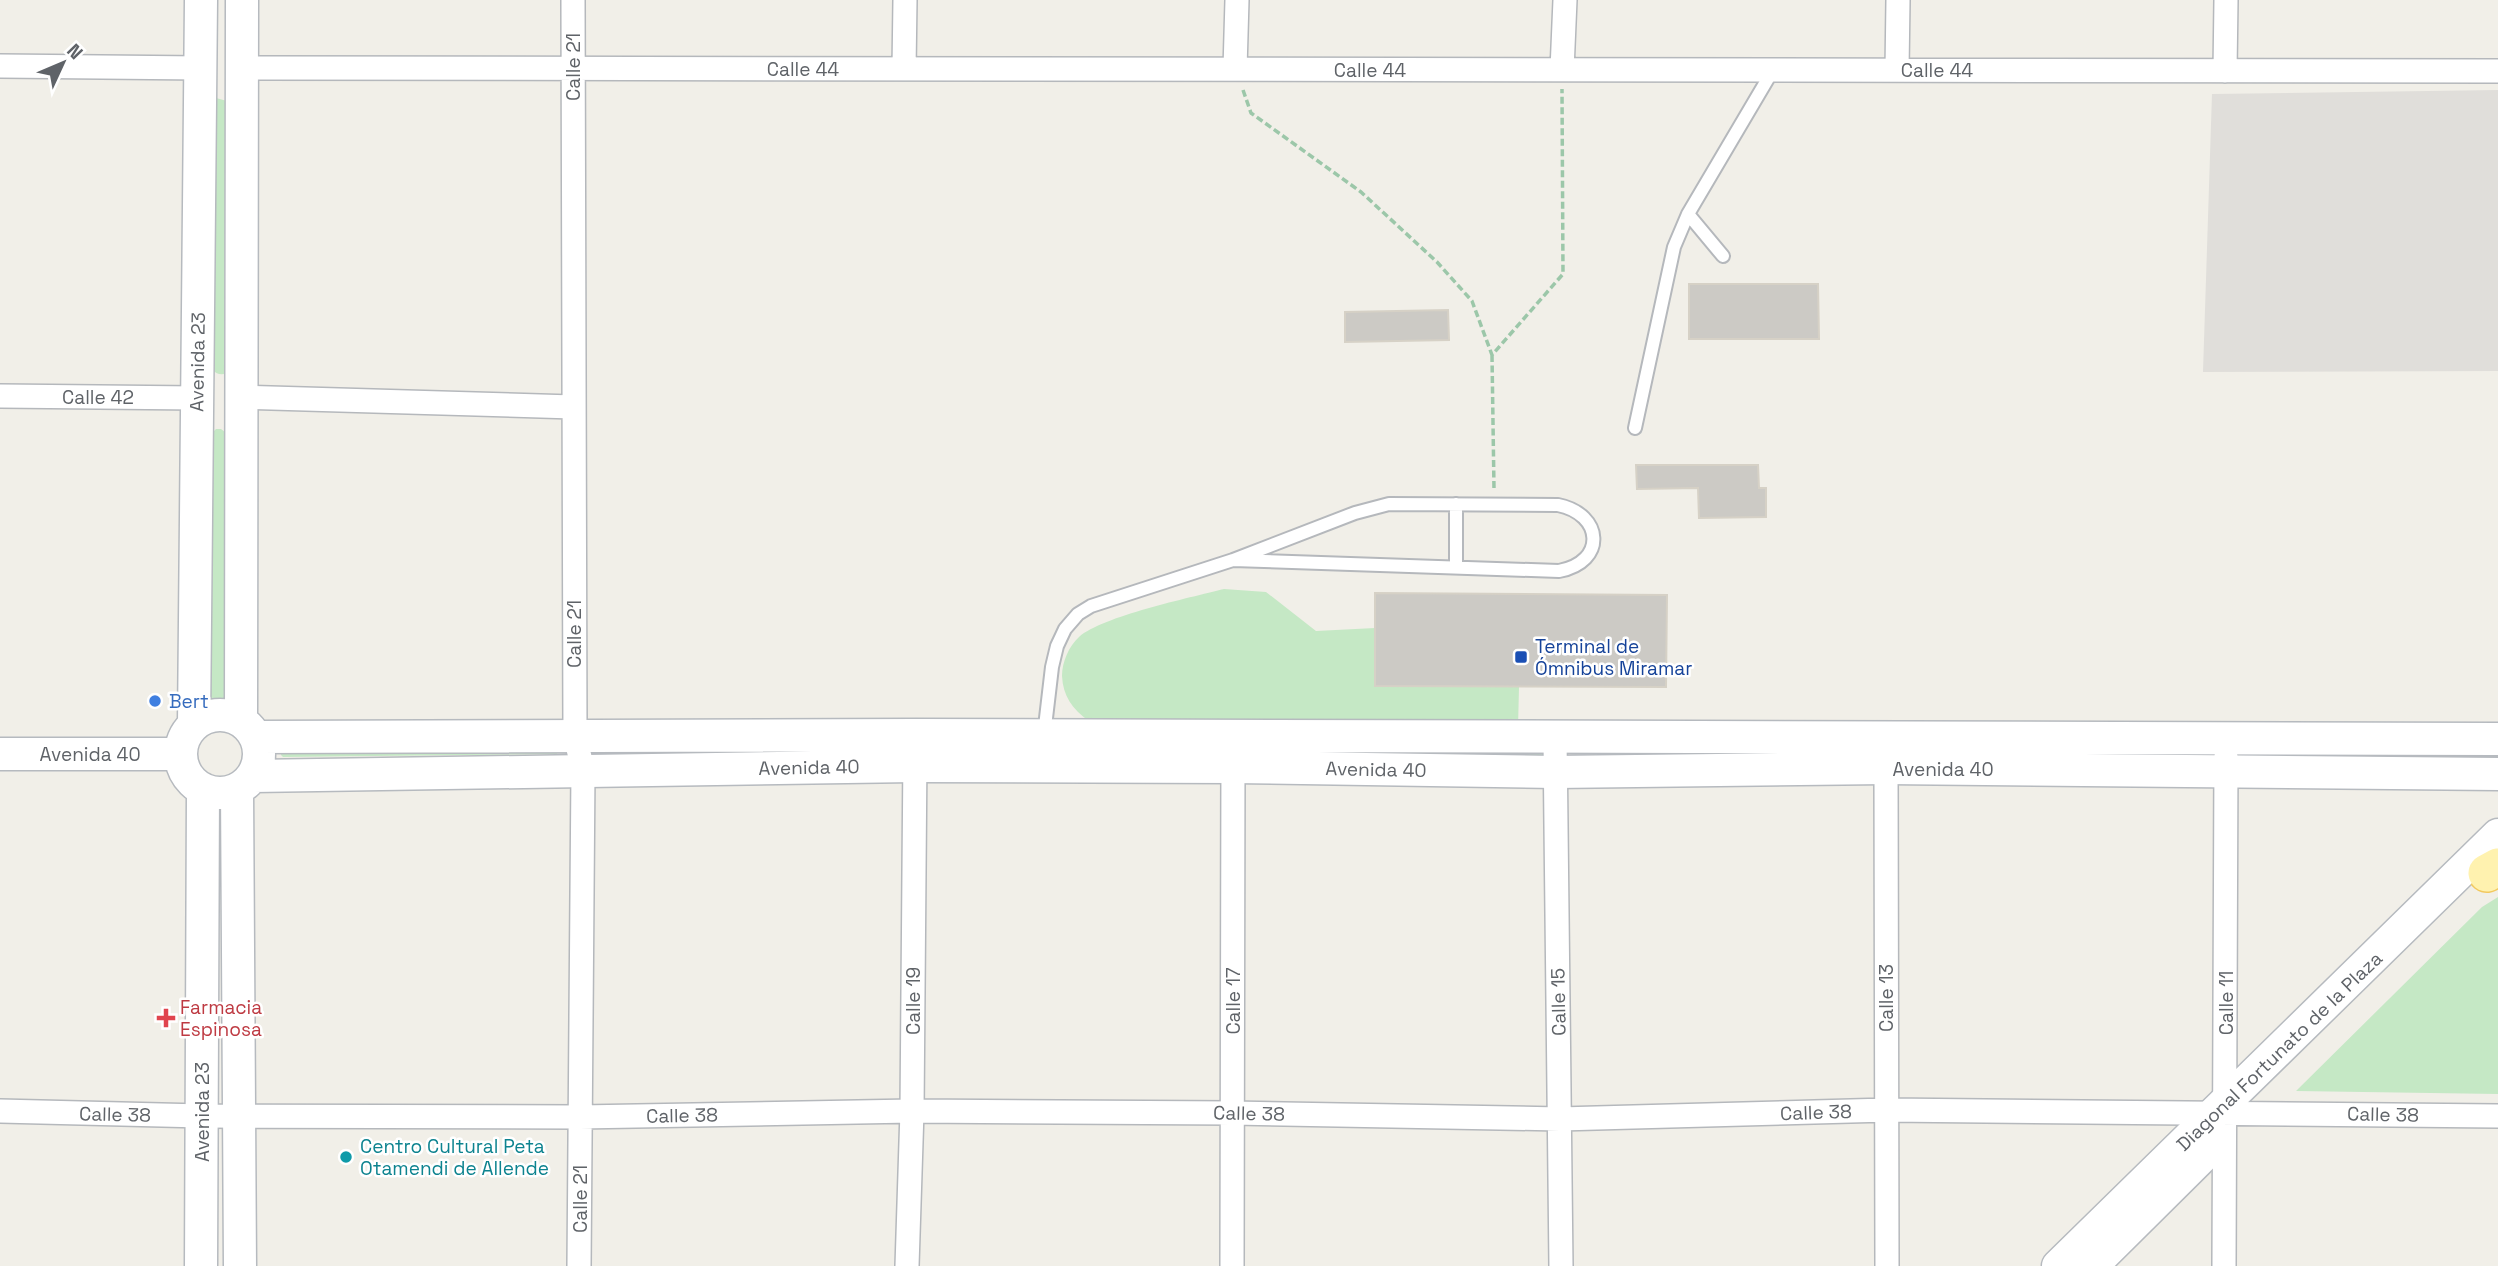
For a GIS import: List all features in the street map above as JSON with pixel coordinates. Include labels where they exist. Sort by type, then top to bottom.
[{"type":"main road","name":"Avenida 23","points":[[194,724],[201,0]]},
{"type":"main road","points":[[242,0],[240,397],[248,728],[260,756],[245,783]]},
{"type":"main road","points":[[202,68],[242,68]]},
{"type":"main road","points":[[197,398],[240,397]]},
{"type":"main road","name":"Avenida 40","points":[[194,724],[216,714],[229,715],[248,728],[575,736],[915,751],[1233,751],[1555,738],[1908,738],[2226,755],[2498,774]]},
{"type":"main road","points":[[194,724],[187,733],[181,754],[187,775],[203,789]]},
{"type":"main road","name":"Avenida 40","points":[[1233,751],[1555,772],[1886,768],[2226,755],[2498,739]]},
{"type":"main road","name":"Avenida 40","points":[[203,789],[214,793],[245,783],[583,770],[915,751]]},
{"type":"main road","name":"Avenida 40","points":[[0,754],[181,754]]},
{"type":"main road","name":"Avenida 23","points":[[240,1266],[245,783]]},
{"type":"main road","name":"Avenida 23","points":[[201,1266],[203,789]]},
{"type":"main road","name":"Diagonal Fortunato de la Plaza","points":[[2092,1266],[2227,1115],[2498,835]]},
{"type":"main road","name":"Diagonal Fortunato de la Plaza","points":[[2058,1266],[2227,1115],[2494,867]]},
{"type":"street","name":"Calle 21","points":[[573,0],[575,736],[583,770],[579,1266]]},
{"type":"street","points":[[904,69],[905,0]]},
{"type":"street","points":[[1235,69],[1237,0]]},
{"type":"street","points":[[1562,70],[1565,0]]},
{"type":"street","points":[[1897,70],[1898,0]]},
{"type":"street","points":[[2225,71],[2226,0]]},
{"type":"street","points":[[0,66],[202,68]]},
{"type":"street","name":"Calle 44","points":[[242,68],[2498,71]]},
{"type":"street","name":"Calle 42","points":[[0,396],[197,398]]},
{"type":"street","points":[[240,397],[573,407]]},
{"type":"street","name":"Calle 15","points":[[1555,738],[1561,1266]]},
{"type":"street","points":[[1886,768],[1908,738]]},
{"type":"street","name":"Calle 19","points":[[907,1266],[912,1111],[915,751]]},
{"type":"street","name":"Calle 17","points":[[1232,1266],[1233,751]]},
{"type":"street","name":"Calle 11","points":[[2224,1266],[2227,1115],[2226,755]]},
{"type":"street","name":"Calle 13","points":[[1886,768],[1887,1266]]},
{"type":"street","name":"Calle 38","points":[[0,1111],[202,1116],[580,1117],[912,1111],[1560,1119],[1887,1110],[2498,1116]]},
{"type":"lane","points":[[1635,428],[1674,247],[1688,214],[1773,70]]},
{"type":"lane","points":[[1688,214],[1723,256]]},
{"type":"lane","points":[[1043,751],[1052,667],[1057,646],[1065,629],[1078,614],[1107,600],[1233,560],[1355,513],[1389,504],[1567,507],[1581,514],[1591,526],[1595,539],[1592,551],[1584,561],[1573,568],[1559,571],[1233,560]]},
{"type":"lane","points":[[1455,505],[1456,567]]},
{"type":"path","points":[[1235,69],[1251,113],[1361,192],[1446,272],[1472,301],[1492,355],[1494,495]]},
{"type":"path","points":[[1492,355],[1563,274],[1562,70]]},
{"type":"shaded area","points":[[2498,90],[2498,371],[2203,372],[2212,94]]},
{"type":"green space","points":[[216,98],[227,101],[227,373],[220,374],[206,363],[211,102]]},
{"type":"green space","points":[[216,429],[221,429],[230,436],[227,704],[221,706],[210,702],[209,436]]},
{"type":"green space","points":[[1224,589],[1266,592],[1316,631],[1375,628],[1375,686],[1519,687],[1518,728],[1089,721],[1073,707],[1064,690],[1062,671],[1069,650],[1079,637],[1091,629],[1126,615]]},
{"type":"green space","points":[[558,750],[557,754],[281,755],[281,752]]},
{"type":"green space","points":[[1276,752],[1543,752],[1545,756]]},
{"type":"green space","points":[[2267,753],[2498,753],[2498,761],[2267,760]]},
{"type":"green space","points":[[2498,897],[2498,1094],[2296,1091],[2482,907]]},
{"type":"building","points":[[1689,284],[1818,284],[1819,339],[1689,339]]},
{"type":"building","points":[[1448,310],[1449,340],[1345,342],[1345,312]]},
{"type":"building","points":[[1636,465],[1758,465],[1759,488],[1766,488],[1766,517],[1699,518],[1698,488],[1637,489]]},
{"type":"building","name":"Terminal de Ómnibus Miramar","points":[[1375,593],[1667,595],[1666,687],[1375,686]]},
{"type":"place","name":"Terminal de Ómnibus Miramar","points":[[1521,657]]},
{"type":"place","name":"Bert","points":[[155,701]]},
{"type":"place","name":"Farmacia Espinosa","points":[[166,1018]]},
{"type":"place","name":"Centro Cultural Peta Otamendi de Allende","points":[[346,1157]]}]
